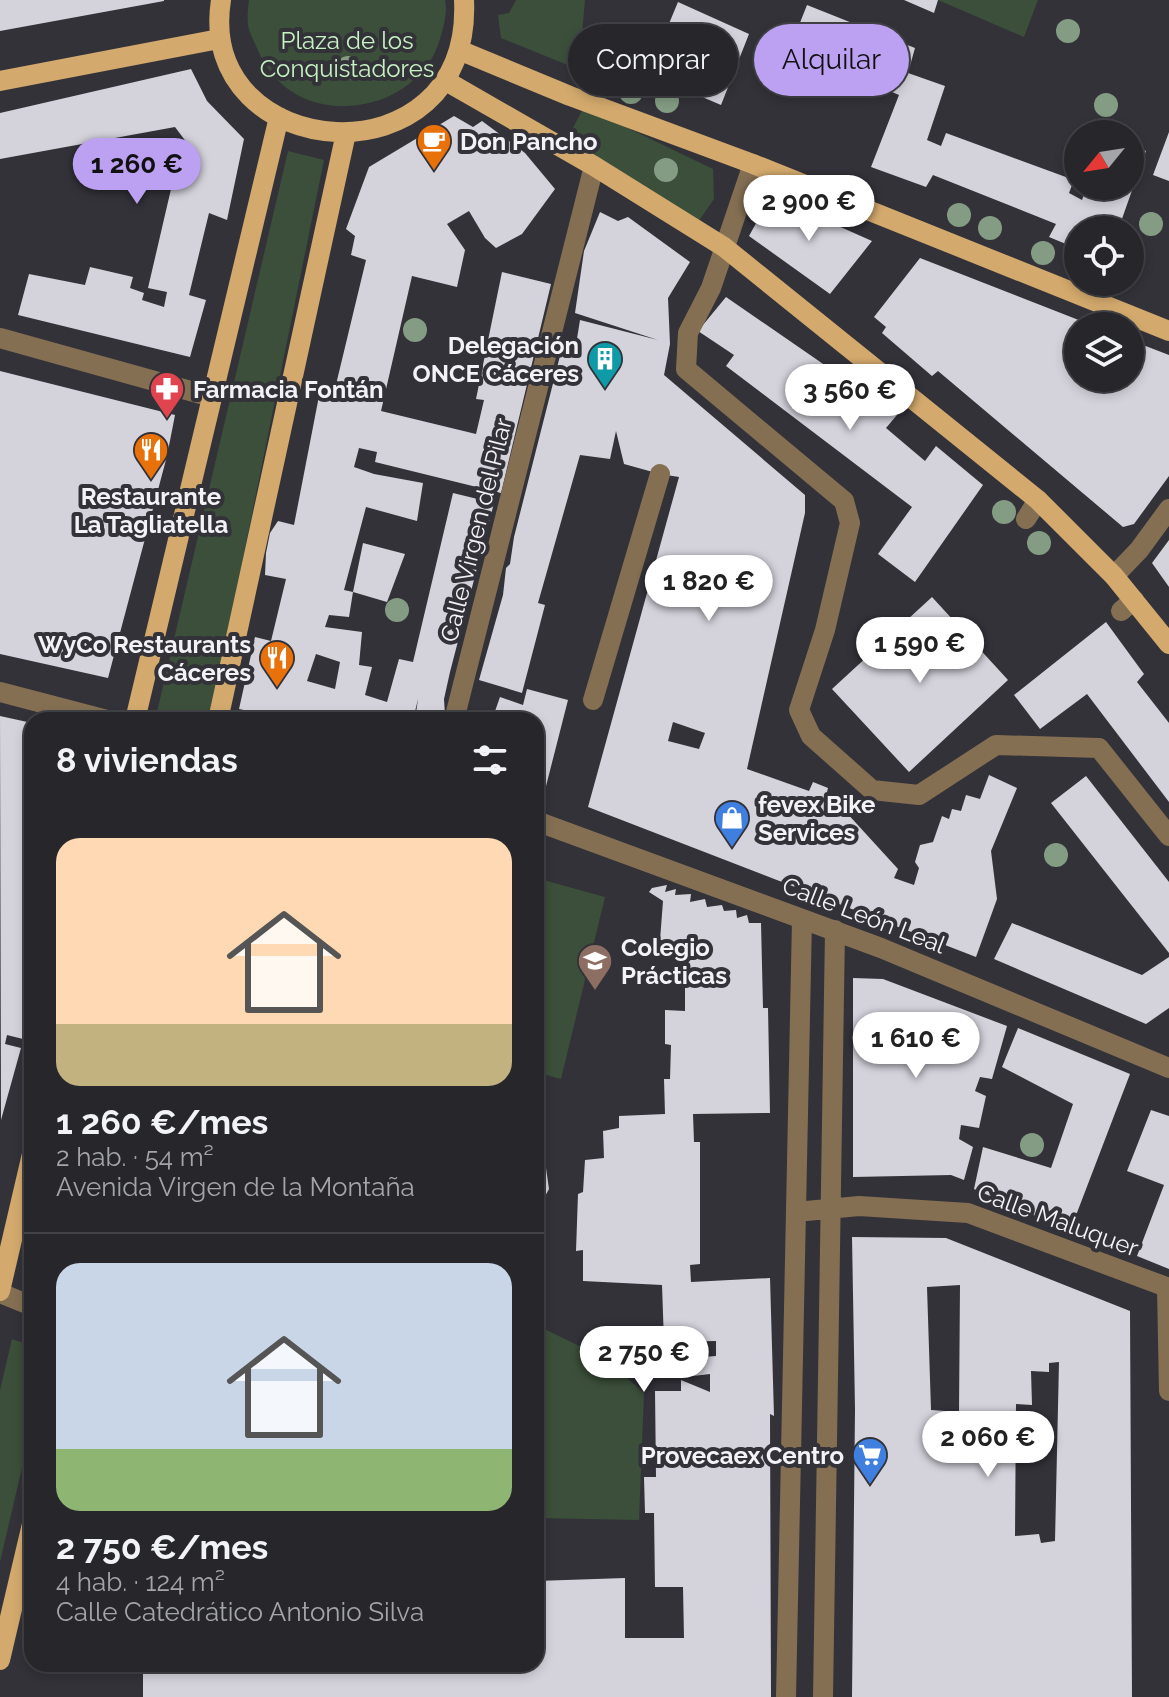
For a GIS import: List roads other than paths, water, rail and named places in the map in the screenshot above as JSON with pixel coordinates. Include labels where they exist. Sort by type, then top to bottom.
[{"type":"main road","points":[[221,0],[219,39],[238,84],[256,102],[297,126],[346,133],[397,122],[419,110],[446,81],[459,50],[465,19],[464,0]]},
{"type":"main road","points":[[0,81],[219,39]]},
{"type":"main road","points":[[459,50],[1169,331]]},
{"type":"main road","points":[[446,81],[594,166],[724,247],[1038,500],[1114,576],[1128,606],[1169,644]]},
{"type":"main road","points":[[137,712],[279,117]]},
{"type":"main road","points":[[220,712],[346,133]]},
{"type":"main road","points":[[0,1292],[24,1188]]},
{"type":"main road","points":[[0,1660],[24,1558]]},
{"type":"street","points":[[753,164],[711,288],[688,333],[686,369],[844,501],[850,523],[825,630],[799,710],[811,736],[872,790],[919,795],[996,745],[1099,748],[1169,836]]},
{"type":"street","name":"Calle Virgen del Pilar","points":[[456,712],[594,166]]},
{"type":"street","points":[[0,338],[212,397]]},
{"type":"street","points":[[593,700],[660,474]]},
{"type":"street","points":[[1026,519],[1038,500]]},
{"type":"street","points":[[1114,576],[1139,550],[1169,509]]},
{"type":"street","points":[[0,692],[76,712]]},
{"type":"street","name":"Calle León Leal","points":[[544,824],[835,930],[1169,1068]]},
{"type":"street","points":[[786,1697],[802,919]]},
{"type":"street","points":[[823,1697],[835,930]]},
{"type":"street","name":"Calle Maluquer","points":[[796,1212],[859,1206],[968,1213],[1168,1288]]},
{"type":"street","points":[[1168,1288],[1169,1391]]},
{"type":"street","points":[[0,1292],[24,1302]]},
{"type":"place","name":"Don Pancho","points":[[434,172]]},
{"type":"place","name":"Delegación ONCE Cáceres","points":[[605,390]]},
{"type":"place","name":"Farmacia Fontán","points":[[167,420]]},
{"type":"place","name":"Restaurante La Tagliatella","points":[[151,481]]},
{"type":"place","name":"WyCo Restaurants Cáceres","points":[[277,689]]},
{"type":"place","name":"fevex Bike Services","points":[[732,849]]},
{"type":"place","name":"Colegio Prácticas","points":[[595,992]]},
{"type":"place","name":"Provecaex Centro","points":[[870,1486]]},
{"type":"park label","name":"Plaza de los Conquistadores","points":[[347,54]]}]
